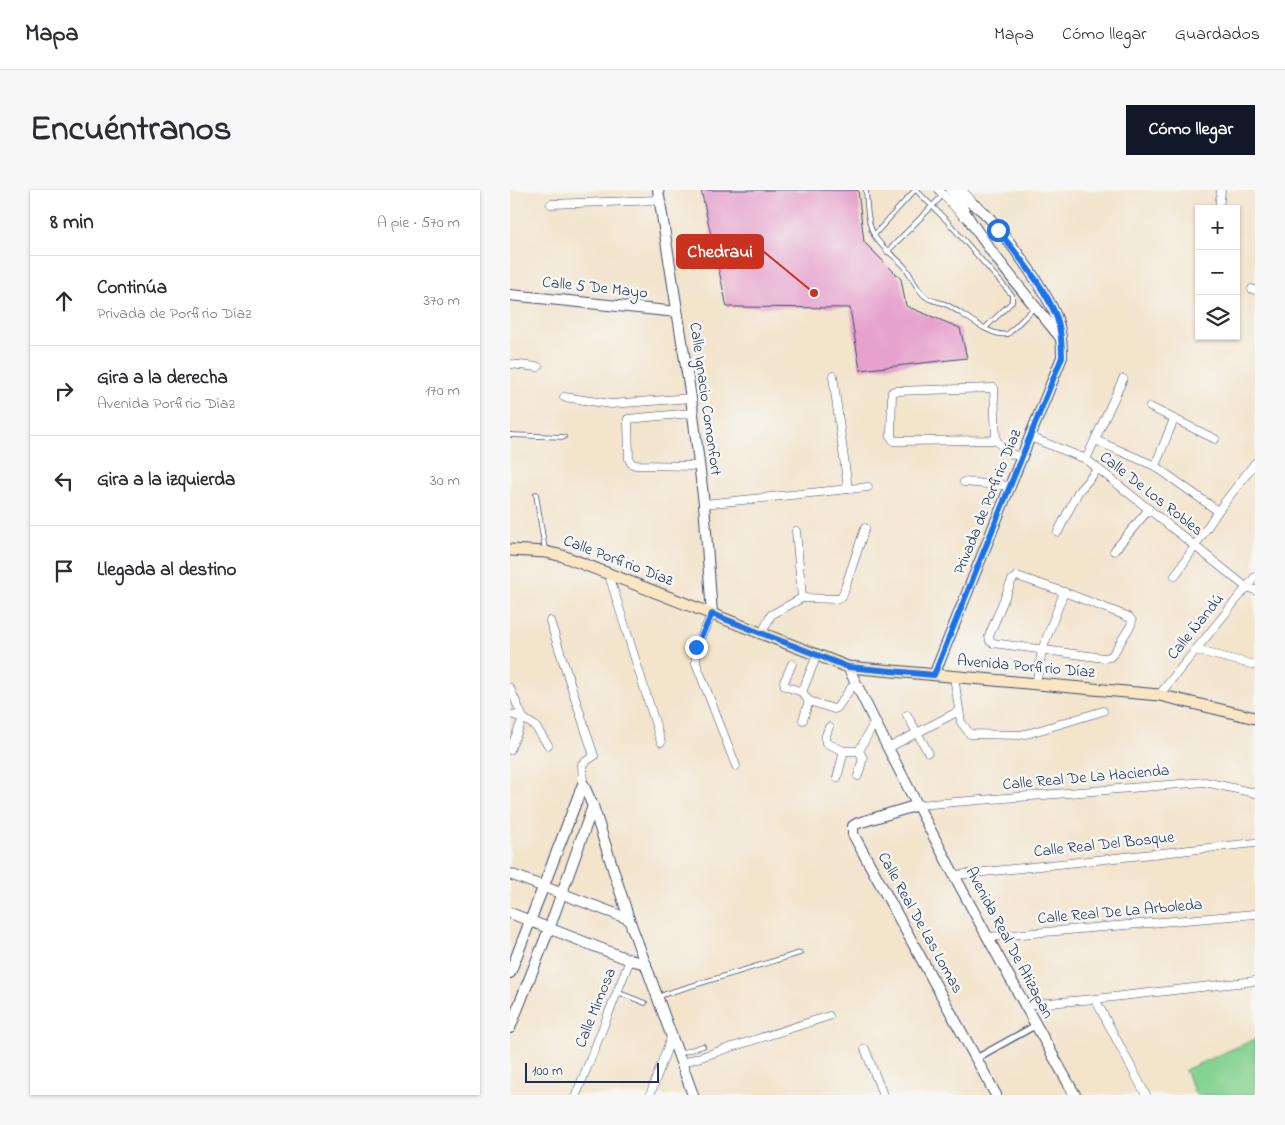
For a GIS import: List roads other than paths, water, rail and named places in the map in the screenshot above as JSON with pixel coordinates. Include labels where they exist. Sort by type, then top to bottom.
[{"type":"main road","name":"Calle Porfirio Díaz","points":[[510,550],[546,552],[563,556],[712,614]]},
{"type":"main road","name":"Avenida Porfirio Díaz","points":[[712,614],[848,667],[1159,695],[1255,718]]},
{"type":"street","points":[[1219,205],[1221,190]]},
{"type":"street","points":[[950,191],[964,204],[980,210]]},
{"type":"street","points":[[950,191],[970,223],[1021,291],[1062,340]]},
{"type":"street","name":"Privada de Porfirio Díaz","points":[[934,675],[1062,357],[1062,340],[1057,320],[1051,305],[1036,282],[998,230],[980,210],[950,191]]},
{"type":"street","points":[[551,204],[658,195]]},
{"type":"street","name":"Calle Ignacio Comonfort","points":[[658,195],[690,398],[704,504],[712,614]]},
{"type":"street","points":[[964,204],[970,223]]},
{"type":"street","points":[[1021,291],[1032,291],[1035,288],[1036,282]]},
{"type":"street","name":"Calle 5 De Mayo","points":[[510,294],[677,312]]},
{"type":"street","points":[[510,364],[538,367]]},
{"type":"street","points":[[832,376],[848,489]]},
{"type":"street","points":[[1086,459],[1123,379]]},
{"type":"street","points":[[996,440],[894,442],[891,437],[892,392],[992,387],[995,390],[996,440],[1008,453],[1022,457]]},
{"type":"street","points":[[564,397],[611,404],[690,398]]},
{"type":"street","points":[[1150,407],[1216,439]]},
{"type":"street","points":[[692,413],[628,420],[629,459],[635,465],[699,466]]},
{"type":"street","points":[[1155,466],[1174,419]]},
{"type":"street","name":"Calle De Los Robles","points":[[1030,437],[1086,459],[1246,587]]},
{"type":"street","points":[[1095,440],[1155,466],[1218,511]]},
{"type":"street","points":[[1175,576],[1196,547],[1218,511],[1255,463]]},
{"type":"street","points":[[1058,532],[1078,492],[1098,469]]},
{"type":"street","points":[[964,482],[1011,486]]},
{"type":"street","points":[[704,504],[868,487]]},
{"type":"street","points":[[1114,551],[1148,509]]},
{"type":"street","points":[[762,633],[771,615],[802,598],[838,599],[842,597],[865,528]]},
{"type":"street","points":[[796,532],[802,598]]},
{"type":"street","points":[[608,575],[661,742]]},
{"type":"street","points":[[1016,576],[1129,617],[1132,621],[1110,657],[1104,658],[1042,650],[993,643],[990,640],[989,636],[1012,580],[1016,576]]},
{"type":"street","name":"Calle Ñandú","points":[[1159,695],[1255,577]]},
{"type":"street","points":[[1246,587],[1255,590]]},
{"type":"street","points":[[1036,685],[1042,650],[1064,592]]},
{"type":"street","points":[[712,614],[696,647],[696,664],[736,766]]},
{"type":"street","points":[[550,621],[594,756],[582,764],[583,784],[593,806],[629,919],[693,1095]]},
{"type":"street","points":[[1195,650],[1255,665]]},
{"type":"street","points":[[802,692],[817,655]]},
{"type":"street","points":[[792,664],[784,682],[785,686],[802,692],[809,701],[834,709],[837,708],[855,682],[848,667]]},
{"type":"street","points":[[954,677],[961,722],[970,734],[1020,735],[1103,711]]},
{"type":"street","name":"Avenida Real De Atizapan","points":[[855,682],[1024,1005],[1075,1095]]},
{"type":"street","points":[[510,688],[523,718],[510,750]]},
{"type":"street","points":[[803,720],[809,701]]},
{"type":"street","points":[[888,748],[959,711]]},
{"type":"street","points":[[510,714],[523,718],[535,726],[548,745]]},
{"type":"street","points":[[907,715],[928,752]]},
{"type":"street","points":[[859,751],[875,721]]},
{"type":"street","points":[[829,727],[825,738],[826,743],[844,752],[859,751]]},
{"type":"street","points":[[858,776],[863,758],[859,751]]},
{"type":"street","points":[[837,778],[844,752]]},
{"type":"street","name":"Calle Real De La Hacienda","points":[[918,805],[1205,782],[1255,793]]},
{"type":"street","points":[[510,973],[583,784]]},
{"type":"street","name":"Calle Real De Las Lomas","points":[[918,805],[858,823],[852,826],[853,834],[996,1095]]},
{"type":"street","points":[[510,1028],[549,929],[593,806]]},
{"type":"street","name":"Calle Real Del Bosque","points":[[956,875],[1255,843]]},
{"type":"street","points":[[510,874],[629,919]]},
{"type":"street","points":[[510,914],[630,960],[646,964]]},
{"type":"street","name":"Calle Real De La Arboleda","points":[[988,937],[1255,914]]},
{"type":"street","name":"Calle Mimosa","points":[[576,1095],[630,960]]},
{"type":"street","points":[[1024,1005],[1255,982]]},
{"type":"street","points":[[1095,999],[1146,1095]]},
{"type":"street","points":[[680,1058],[829,1016]]},
{"type":"street","points":[[977,1058],[1036,1026]]},
{"type":"street","points":[[650,1095],[672,1035]]},
{"type":"street","points":[[865,1050],[883,1095]]},
{"type":"lane","points":[[866,190],[868,212],[874,235],[887,252],[904,266],[918,290],[930,300],[948,305],[985,328],[1003,335],[1008,334],[1035,307]]},
{"type":"lane","points":[[874,235],[916,190],[933,205],[1012,295],[1012,302],[985,328]]},
{"type":"lane","points":[[887,252],[933,205],[950,191]]},
{"type":"lane","points":[[510,435],[564,437]]},
{"type":"lane","points":[[536,494],[546,552]]},
{"type":"lane","points":[[658,997],[800,953]]},
{"type":"lane","points":[[617,992],[645,1003]]},
{"type":"lane","points":[[680,1058],[703,1046]]},
{"type":"place","name":"Chedraui","points":[[814,293]]}]
